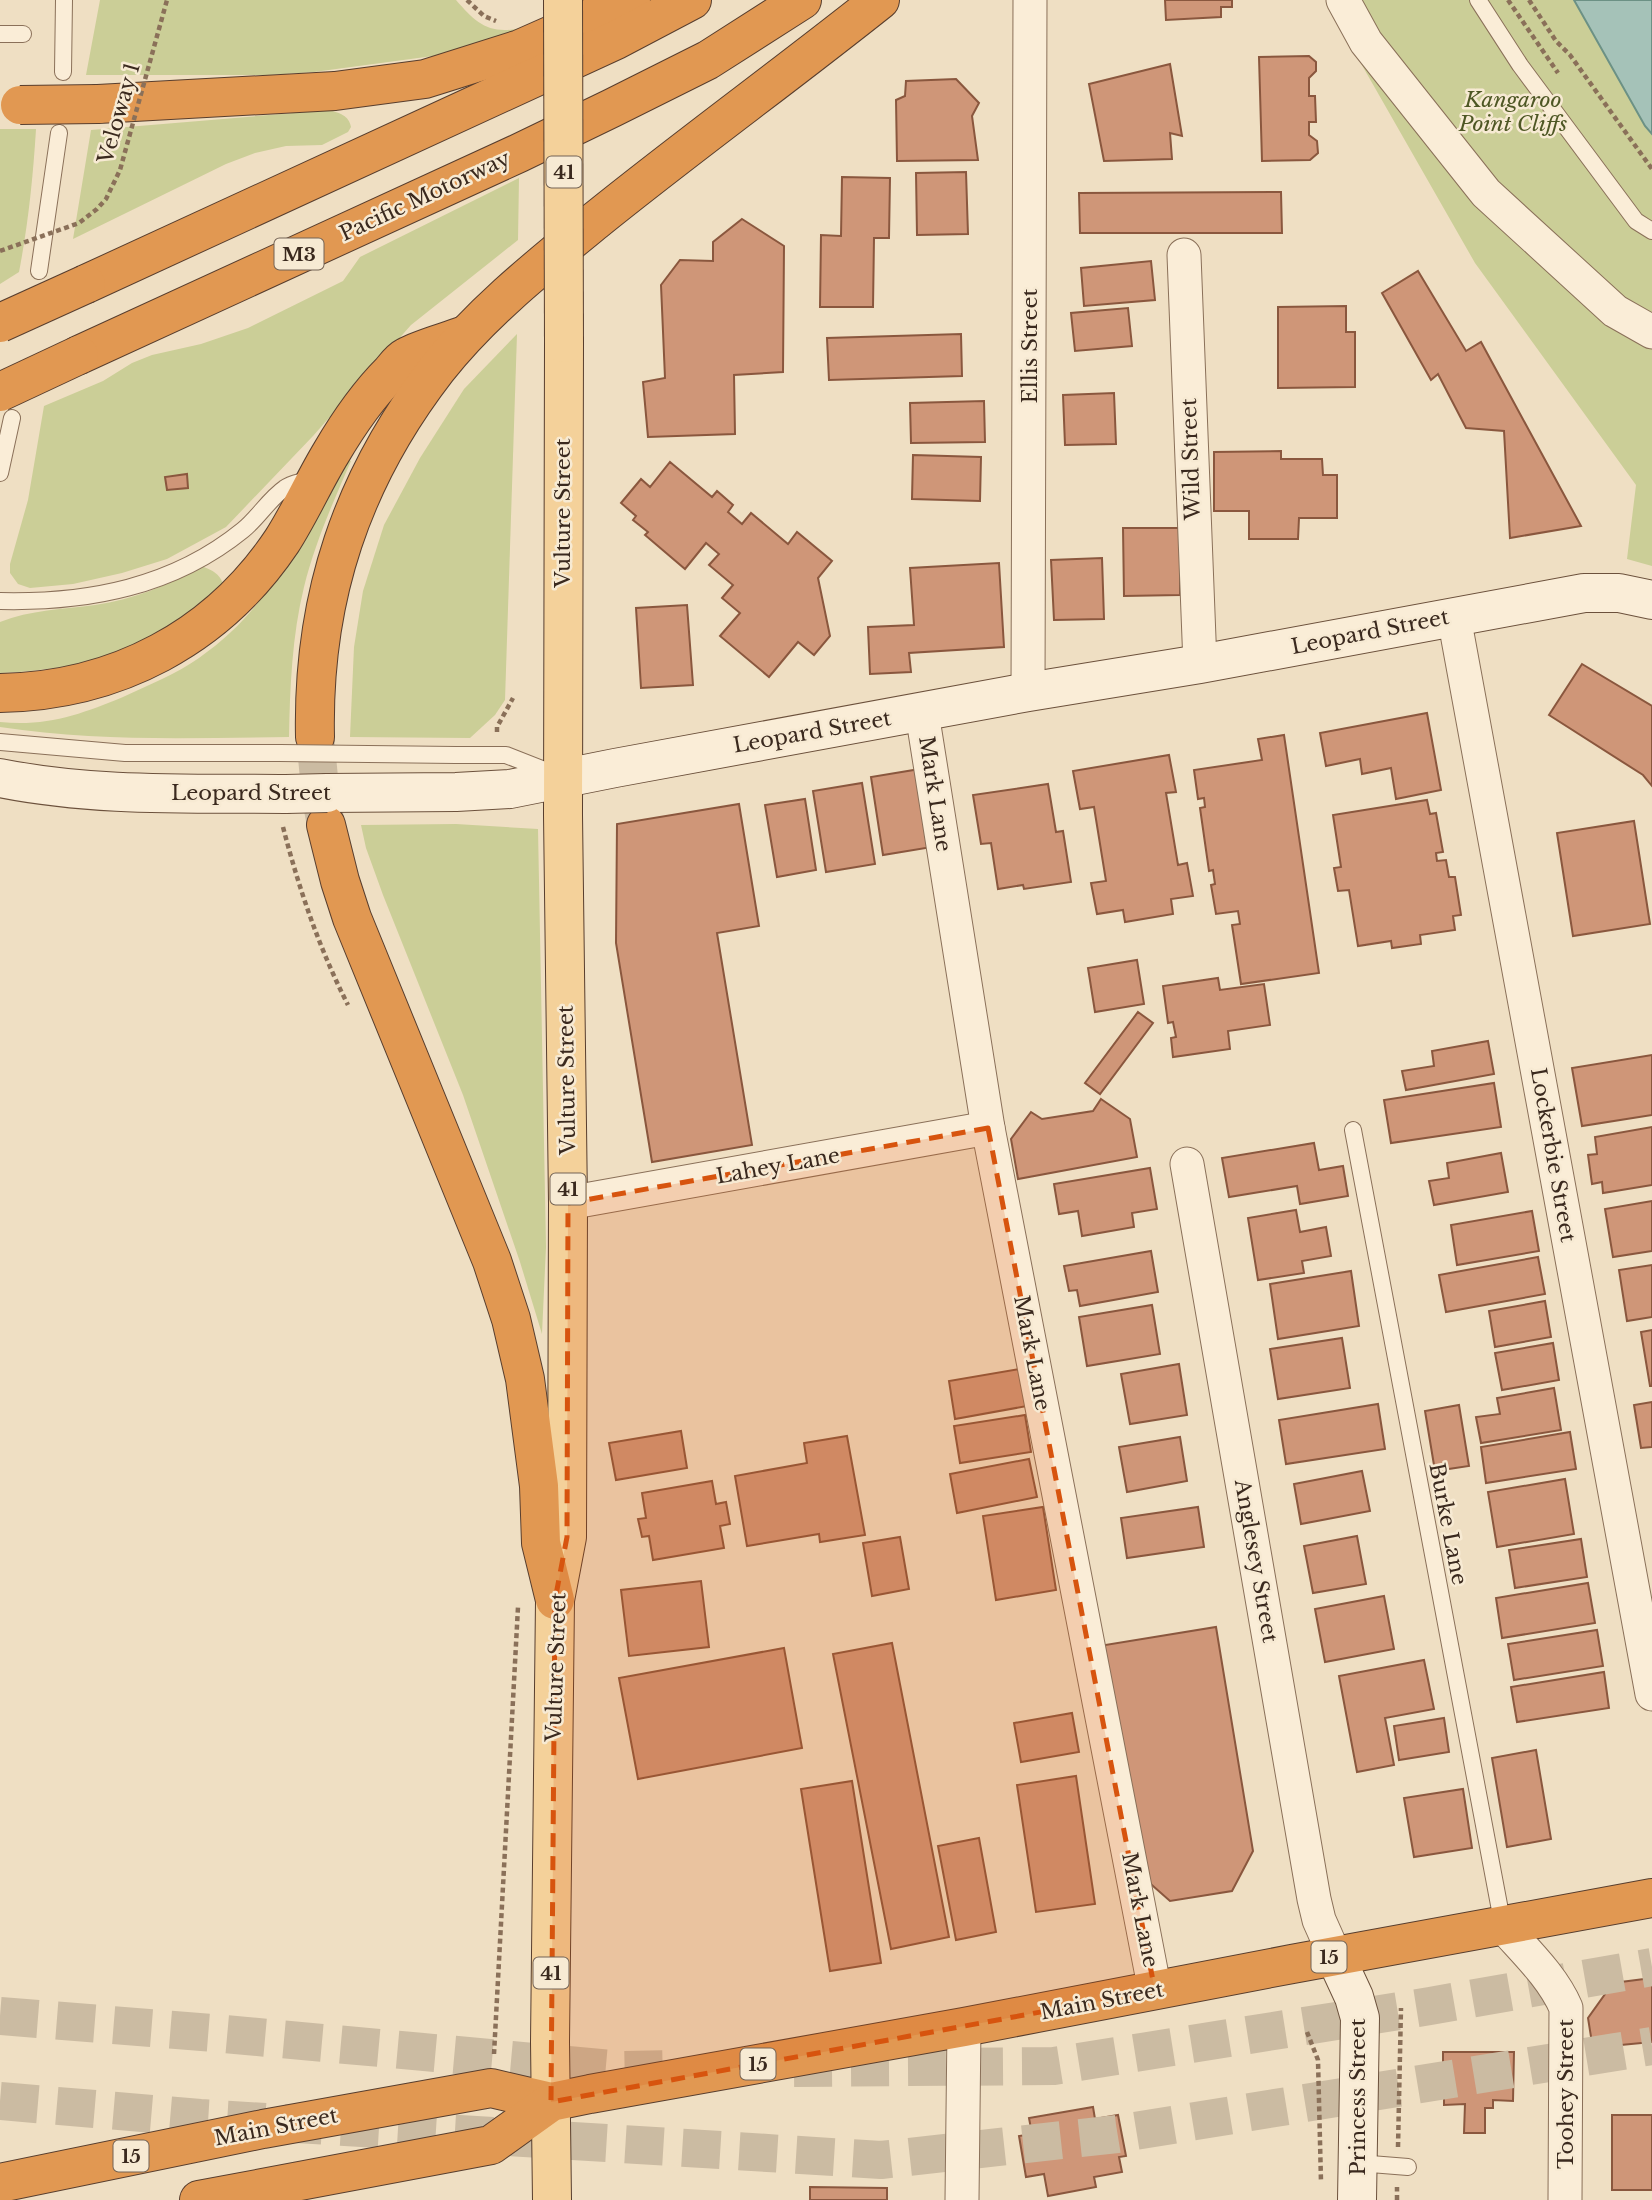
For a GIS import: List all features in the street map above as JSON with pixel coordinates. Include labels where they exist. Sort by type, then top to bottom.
[{"type":"highway","points":[[10,106],[335,91],[425,79],[520,50],[631,0]]},
{"type":"highway","points":[[0,323],[604,46],[692,0]]},
{"type":"highway","name":"Pacific Motorway","points":[[6,405],[79,355],[612,108],[708,60],[802,0]]},
{"type":"highway","points":[[314,737],[317,660],[323,614],[333,570],[366,484],[387,444],[438,369],[467,334],[515,287],[596,220],[880,0]]},
{"type":"highway","points":[[0,693],[32,693],[97,680],[157,655],[185,639],[248,585],[283,539],[346,427],[375,388],[404,358],[467,334]]},
{"type":"highway","points":[[326,825],[340,881],[361,942],[492,1261],[510,1319],[525,1379],[539,1486],[541,1543],[537,1598]]},
{"type":"highway","name":"Main Street","points":[[199,2200],[296,2191],[491,2145],[551,2102],[1652,1898]]},
{"type":"highway","name":"Main Street","points":[[0,2183],[263,2129],[491,2088],[551,2102]]},
{"type":"main road","name":"Vulture Street","points":[[552,2200],[537,1598],[567,1537],[568,1203],[563,778],[564,0]]},
{"type":"main road","name":"Leopard Street","points":[[0,778],[83,790],[283,805],[497,791],[1028,692],[1200,664],[1584,593],[1635,596]]},
{"type":"main road","name":"Princess Street","points":[[1335,1956],[1359,2009],[1358,2181]]},
{"type":"street","name":"Ellis Street","points":[[1028,692],[1030,0]]},
{"type":"street","points":[[1343,0],[1366,42],[1486,193],[1615,311],[1652,332]]},
{"type":"street","name":"Wild Street","points":[[1184,255],[1200,664]]},
{"type":"street","name":"Lockerbie Street","points":[[1454,617],[1652,1694]]},
{"type":"street","name":"Mark Lane","points":[[922,713],[988,1128],[1155,1991]]},
{"type":"street","name":"Lahey Lane","points":[[568,1203],[988,1128]]},
{"type":"street","name":"Anglesey Street","points":[[1187,1164],[1314,1899],[1319,1920],[1335,1956]]},
{"type":"street","name":"Toohey Street","points":[[1503,1926],[1551,1982],[1566,2008],[1565,2200]]},
{"type":"street","points":[[962,2200],[964,2027]]},
{"type":"lane","points":[[63,72],[64,0]]},
{"type":"lane","points":[[1478,0],[1520,65],[1636,221],[1652,231]]},
{"type":"lane","points":[[0,34],[23,34]]},
{"type":"lane","points":[[39,271],[59,133]]},
{"type":"lane","points":[[0,473],[6,405]]},
{"type":"lane","points":[[0,601],[33,602],[91,597],[149,583],[198,561],[243,530],[286,486],[316,478]]},
{"type":"lane","points":[[0,742],[125,754],[280,752],[506,755],[563,778]]},
{"type":"lane","name":"Burke Lane","points":[[1353,1130],[1503,1926]]},
{"type":"lane","points":[[1358,2181],[1403,2167]]},
{"type":"path","name":"Veloway 1","points":[[0,251],[79,223],[106,198],[120,170],[167,0]]},
{"type":"path","points":[[1529,0],[1556,41],[1570,55],[1652,169]]},
{"type":"path","points":[[497,737],[497,727],[513,698]]},
{"type":"path","points":[[283,805],[292,863],[315,930],[352,1012]]},
{"type":"path","points":[[494,2054],[537,1598]]},
{"type":"path","points":[[1397,2200],[1403,2167],[1401,2008]]},
{"type":"path","points":[[1307,2032],[1318,2060],[1321,2192]]},
{"type":"highlighted area","points":[[988,1128],[1155,1991],[551,2102],[555,1600],[567,1537],[568,1203]]},
{"type":"green space","points":[[100,0],[456,0],[484,25],[500,30],[521,28],[520,35],[448,54],[314,72],[270,75],[86,75]]},
{"type":"green space","name":"Kangaroo Point Cliffs","points":[[1333,0],[1574,0],[1652,134],[1652,566],[1627,559],[1636,485],[1475,263],[1327,4]]},
{"type":"green space","points":[[329,110],[348,120],[351,127],[348,132],[322,145],[286,146],[255,153],[226,164],[73,239],[91,130]]},
{"type":"green space","points":[[0,129],[36,129],[30,201],[19,272],[0,284]]},
{"type":"green space","points":[[519,178],[518,240],[411,325],[313,436],[226,527],[167,559],[122,573],[73,584],[30,588],[18,584],[10,573],[10,564],[28,500],[44,406],[103,381],[132,363],[152,355],[201,344],[248,328],[343,281],[360,257]]},
{"type":"green space","points":[[517,334],[505,700],[495,715],[470,738],[350,737],[354,647],[363,591],[384,525],[420,458],[464,389]]},
{"type":"green space","points":[[340,455],[351,461],[319,539],[300,605],[292,662],[289,737],[108,737],[0,727],[0,722],[33,723],[63,718],[108,703],[181,669],[225,638],[267,592],[283,567]]},
{"type":"green space","points":[[201,566],[218,575],[225,591],[152,638],[116,653],[78,664],[0,673],[0,622],[35,612],[123,599],[163,586]]},
{"type":"green space","points":[[456,824],[538,829],[546,1247],[542,1334],[463,1095],[383,895],[366,848],[361,825]]},
{"type":"water","points":[[1574,0],[1652,0],[1652,134],[1645,126]]},
{"type":"building","points":[[1165,0],[1232,0],[1232,7],[1221,7],[1221,17],[1166,20]]},
{"type":"building","points":[[1309,56],[1316,62],[1316,71],[1309,78],[1309,96],[1315,96],[1316,122],[1309,122],[1309,135],[1317,141],[1318,153],[1310,160],[1262,161],[1259,57]]},
{"type":"building","points":[[1170,64],[1182,136],[1170,133],[1172,159],[1104,161],[1089,84]]},
{"type":"building","points":[[956,79],[979,103],[972,116],[978,160],[897,161],[896,100],[905,96],[906,81]]},
{"type":"building","points":[[966,172],[968,234],[917,235],[916,173]]},
{"type":"building","points":[[842,177],[890,178],[889,238],[874,238],[873,307],[820,307],[821,235],[841,236]]},
{"type":"building","points":[[1281,192],[1282,233],[1080,233],[1079,193]]},
{"type":"building","points":[[742,219],[784,246],[783,372],[734,375],[735,434],[648,437],[643,382],[665,378],[661,285],[680,260],[713,261],[713,242]]},
{"type":"building","points":[[1151,261],[1155,300],[1084,306],[1081,268]]},
{"type":"building","points":[[1418,271],[1466,351],[1481,342],[1581,526],[1510,538],[1504,431],[1466,428],[1438,374],[1431,380],[1382,293]]},
{"type":"building","points":[[1346,306],[1346,332],[1355,332],[1355,387],[1278,388],[1278,307]]},
{"type":"building","points":[[1128,308],[1132,346],[1075,351],[1071,313]]},
{"type":"building","points":[[961,334],[962,376],[829,380],[827,338]]},
{"type":"building","points":[[1114,393],[1116,444],[1065,445],[1063,395]]},
{"type":"building","points":[[984,401],[985,442],[911,443],[910,403]]},
{"type":"building","points":[[1281,451],[1281,459],[1322,459],[1323,475],[1337,475],[1337,518],[1299,518],[1298,539],[1249,539],[1249,511],[1214,511],[1214,452]]},
{"type":"building","points":[[913,455],[981,457],[980,501],[912,499]]},
{"type":"building","points":[[670,462],[712,497],[717,491],[733,505],[728,512],[742,524],[751,513],[788,544],[797,532],[832,561],[818,578],[830,636],[814,655],[798,642],[769,677],[720,636],[740,613],[722,598],[733,585],[709,565],[719,554],[706,543],[685,569],[645,535],[648,532],[633,520],[636,516],[621,503],[641,479],[650,487]]},
{"type":"building","points":[[187,474],[188,488],[167,490],[165,477]]},
{"type":"building","points":[[1123,528],[1180,528],[1180,595],[1124,596]]},
{"type":"building","points":[[1102,558],[1104,619],[1054,620],[1051,560]]},
{"type":"building","points":[[999,563],[1004,647],[909,653],[911,672],[870,674],[868,627],[914,625],[910,568]]},
{"type":"building","points":[[687,605],[693,685],[641,688],[636,608]]},
{"type":"building","points":[[1582,664],[1652,706],[1652,786],[1643,775],[1549,715]]},
{"type":"building","points":[[1427,713],[1441,790],[1396,799],[1391,768],[1362,774],[1360,759],[1326,766],[1320,733]]},
{"type":"building","points":[[1284,735],[1319,973],[1241,984],[1232,925],[1240,924],[1238,911],[1216,914],[1211,885],[1215,884],[1213,870],[1209,871],[1200,808],[1205,807],[1204,798],[1198,799],[1194,770],[1262,760],[1258,739]]},
{"type":"building","points":[[1169,755],[1176,792],[1166,793],[1178,865],[1187,863],[1193,896],[1171,899],[1173,914],[1125,922],[1123,910],[1097,914],[1091,883],[1106,881],[1094,807],[1080,809],[1073,771]]},
{"type":"building","points":[[920,769],[932,847],[883,855],[871,777]]},
{"type":"building","points":[[862,783],[875,864],[826,872],[813,791]]},
{"type":"building","points":[[1048,784],[1056,832],[1063,831],[1071,882],[1024,889],[1023,885],[998,889],[991,843],[981,844],[973,795]]},
{"type":"building","points":[[805,799],[816,870],[777,877],[765,805]]},
{"type":"building","points":[[1427,800],[1430,814],[1436,813],[1443,852],[1436,853],[1437,861],[1446,860],[1449,877],[1455,877],[1461,915],[1453,916],[1455,930],[1420,935],[1421,944],[1392,948],[1391,941],[1358,946],[1349,890],[1338,891],[1334,868],[1341,867],[1333,815]]},
{"type":"building","points":[[739,804],[759,926],[717,933],[752,1145],[652,1162],[616,943],[617,824]]},
{"type":"building","points":[[1634,821],[1650,924],[1573,936],[1557,833]]},
{"type":"building","points":[[1137,960],[1144,1004],[1095,1012],[1088,968]]},
{"type":"building","points":[[1218,978],[1220,990],[1264,984],[1270,1025],[1228,1031],[1230,1049],[1173,1057],[1171,1038],[1176,1037],[1173,1022],[1168,1023],[1163,986]]},
{"type":"building","points":[[1138,1012],[1153,1023],[1100,1094],[1085,1083]]},
{"type":"building","points":[[1488,1041],[1494,1074],[1406,1090],[1402,1071],[1434,1066],[1432,1051]]},
{"type":"building","points":[[1652,1055],[1652,1115],[1582,1126],[1572,1068]]},
{"type":"building","points":[[1494,1083],[1501,1127],[1391,1143],[1384,1100]]},
{"type":"building","points":[[1101,1099],[1130,1119],[1137,1157],[1018,1179],[1011,1139],[1031,1112],[1042,1119],[1093,1111]]},
{"type":"building","points":[[1652,1127],[1652,1185],[1603,1193],[1602,1182],[1592,1184],[1588,1155],[1597,1154],[1595,1137]]},
{"type":"building","points":[[1314,1143],[1319,1170],[1343,1166],[1348,1196],[1300,1204],[1297,1186],[1229,1197],[1222,1158]]},
{"type":"building","points":[[1501,1153],[1508,1192],[1434,1205],[1429,1181],[1449,1178],[1447,1163]]},
{"type":"building","points":[[1150,1168],[1157,1209],[1132,1213],[1134,1227],[1082,1236],[1078,1211],[1059,1214],[1054,1184]]},
{"type":"building","points":[[1652,1201],[1652,1251],[1613,1257],[1605,1209]]},
{"type":"building","points":[[1296,1210],[1300,1232],[1326,1227],[1331,1256],[1302,1261],[1304,1273],[1258,1280],[1248,1218]]},
{"type":"building","points":[[1532,1211],[1539,1251],[1457,1265],[1451,1225]]},
{"type":"building","points":[[1151,1251],[1158,1292],[1080,1306],[1077,1290],[1069,1291],[1064,1266]]},
{"type":"building","points":[[1538,1257],[1545,1294],[1446,1312],[1439,1275]]},
{"type":"building","points":[[1652,1265],[1652,1317],[1627,1321],[1619,1270]]},
{"type":"building","points":[[1351,1271],[1359,1326],[1278,1339],[1270,1284]]},
{"type":"building","points":[[1545,1301],[1551,1337],[1495,1347],[1489,1311]]},
{"type":"building","points":[[1152,1305],[1160,1354],[1087,1366],[1079,1317]]},
{"type":"building","points":[[1652,1330],[1652,1386],[1650,1386],[1641,1332]]},
{"type":"building","points":[[1342,1338],[1350,1388],[1278,1399],[1270,1349]]},
{"type":"building","points":[[1553,1343],[1559,1380],[1502,1390],[1495,1353]]},
{"type":"building","points":[[1179,1364],[1187,1415],[1130,1424],[1121,1374]]},
{"type":"building","points":[[1020,1369],[1027,1406],[955,1419],[949,1381]]},
{"type":"building","points":[[1554,1388],[1561,1430],[1481,1443],[1476,1417],[1500,1414],[1497,1398]]},
{"type":"building","points":[[1652,1402],[1652,1447],[1641,1448],[1634,1405]]},
{"type":"building","points":[[1378,1404],[1385,1449],[1286,1464],[1279,1420]]},
{"type":"building","points":[[1459,1405],[1469,1466],[1435,1471],[1425,1411]]},
{"type":"building","points":[[1025,1415],[1031,1452],[960,1463],[954,1426]]},
{"type":"building","points":[[681,1431],[687,1468],[616,1480],[609,1443]]},
{"type":"building","points":[[1570,1432],[1576,1469],[1486,1483],[1481,1447]]},
{"type":"building","points":[[847,1436],[865,1535],[820,1542],[819,1534],[747,1546],[735,1476],[807,1463],[804,1443]]},
{"type":"building","points":[[1180,1437],[1187,1481],[1127,1492],[1119,1447]]},
{"type":"building","points":[[1029,1459],[1037,1497],[957,1513],[950,1474]]},
{"type":"building","points":[[1362,1471],[1370,1511],[1301,1524],[1294,1484]]},
{"type":"building","points":[[1565,1479],[1574,1534],[1497,1547],[1488,1492]]},
{"type":"building","points":[[712,1481],[716,1504],[726,1502],[730,1524],[720,1526],[724,1548],[653,1560],[649,1536],[642,1537],[638,1519],[646,1518],[642,1493]]},
{"type":"building","points":[[1043,1507],[1056,1590],[996,1600],[983,1516]]},
{"type":"building","points":[[1198,1507],[1204,1547],[1127,1558],[1121,1518]]},
{"type":"building","points":[[1357,1536],[1366,1584],[1313,1593],[1304,1546]]},
{"type":"building","points":[[900,1537],[909,1589],[872,1596],[863,1543]]},
{"type":"building","points":[[1581,1539],[1587,1577],[1515,1588],[1509,1550]]},
{"type":"building","points":[[701,1581],[709,1647],[629,1656],[621,1590]]},
{"type":"building","points":[[1588,1583],[1595,1623],[1502,1638],[1496,1598]]},
{"type":"building","points":[[1384,1596],[1394,1649],[1325,1662],[1315,1609]]},
{"type":"building","points":[[1216,1627],[1253,1851],[1232,1891],[1170,1901],[1136,1871],[1099,1646]]},
{"type":"building","points":[[1597,1630],[1603,1666],[1514,1680],[1508,1644]]},
{"type":"building","points":[[892,1643],[949,1937],[891,1949],[833,1654]]},
{"type":"building","points":[[784,1648],[802,1748],[638,1779],[619,1678]]},
{"type":"building","points":[[1424,1660],[1434,1709],[1385,1718],[1394,1765],[1357,1772],[1339,1676]]},
{"type":"building","points":[[1604,1672],[1609,1708],[1517,1722],[1511,1687]]},
{"type":"building","points":[[1072,1713],[1079,1752],[1021,1762],[1014,1723]]},
{"type":"building","points":[[1444,1718],[1449,1752],[1399,1760],[1394,1726]]},
{"type":"building","points":[[1536,1750],[1551,1839],[1507,1847],[1492,1758]]},
{"type":"building","points":[[1076,1776],[1095,1904],[1036,1912],[1017,1785]]},
{"type":"building","points":[[852,1781],[881,1963],[830,1971],[801,1789]]},
{"type":"building","points":[[1463,1789],[1472,1848],[1414,1857],[1404,1798]]},
{"type":"building","points":[[979,1838],[996,1932],[956,1940],[938,1846]]},
{"type":"building","points":[[1652,1978],[1652,2042],[1600,2047],[1592,2043],[1588,2018],[1613,1983]]},
{"type":"building","points":[[1443,2052],[1514,2052],[1513,2101],[1493,2100],[1493,2108],[1485,2108],[1485,2133],[1464,2133],[1465,2104],[1444,2105],[1444,2096],[1434,2096],[1434,2064],[1443,2064]]},
{"type":"building","points":[[1093,2107],[1095,2119],[1118,2115],[1126,2156],[1119,2157],[1122,2172],[1094,2177],[1096,2187],[1048,2196],[1044,2174],[1026,2177],[1019,2136],[1032,2134],[1029,2118]]},
{"type":"building","points":[[1612,2115],[1652,2115],[1652,2190],[1612,2190]]},
{"type":"building","points":[[810,2187],[887,2188],[887,2200],[810,2200]]},
{"type":"tunnel","points":[[315,737],[326,825]]},
{"type":"tunnel","points":[[794,2068],[1054,2066],[1430,2006],[1652,1967]]},
{"type":"tunnel","points":[[0,2016],[623,2070],[671,2069]]},
{"type":"tunnel","points":[[0,2101],[200,2118],[881,2160],[1117,2134],[1652,2046]]}]
